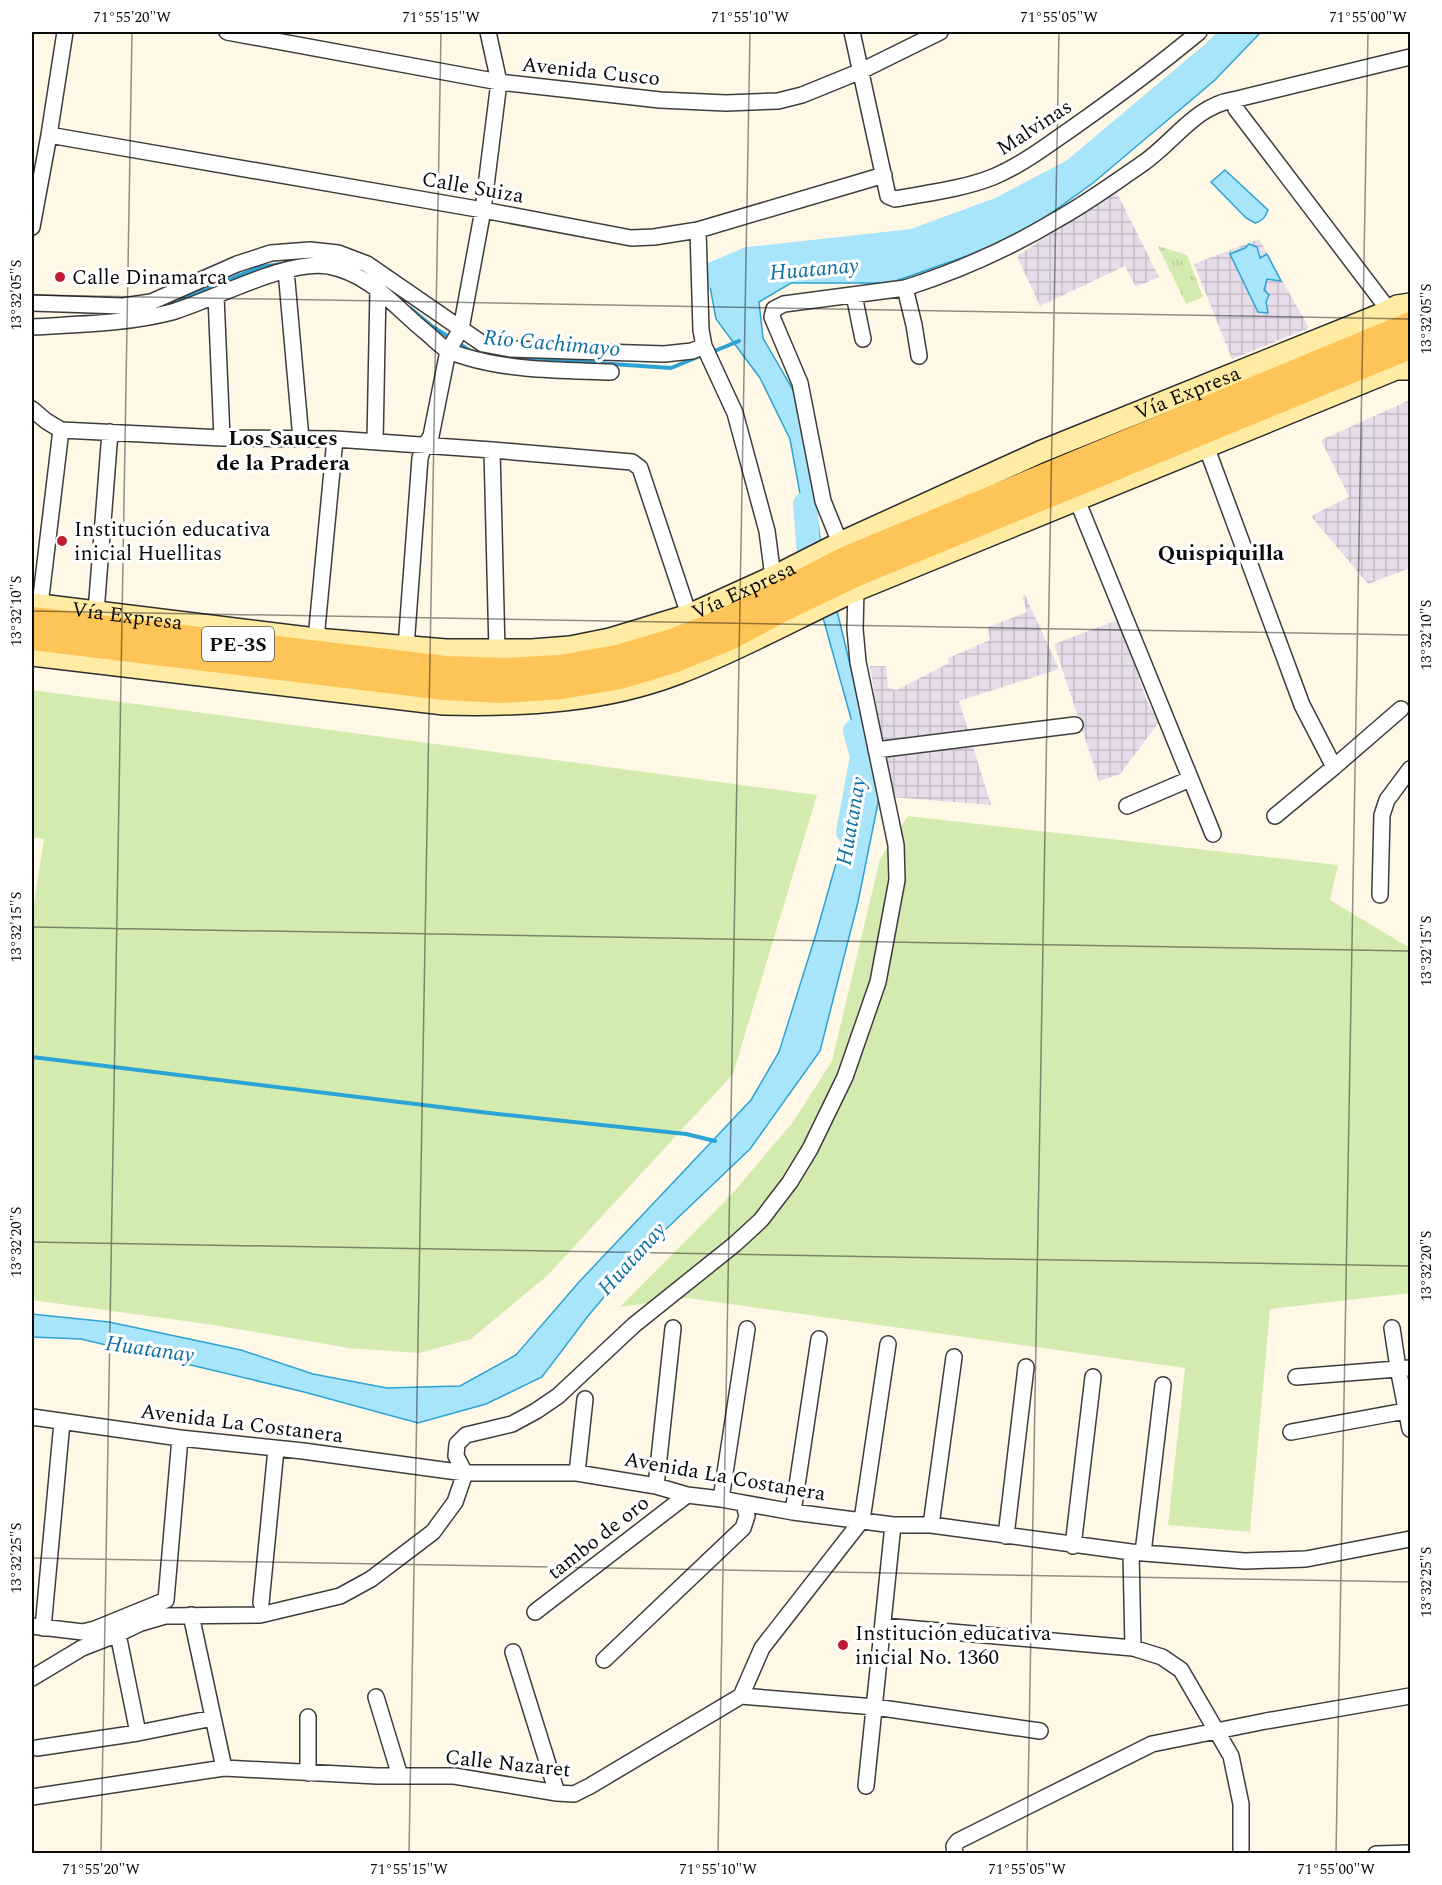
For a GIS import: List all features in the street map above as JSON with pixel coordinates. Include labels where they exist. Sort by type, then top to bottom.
[{"type":"main road","name":"Vía Expresa","points":[[1389,359],[1401,310]]},
{"type":"main road","name":"Vía Expresa","points":[[848,567],[1040,452],[1401,310]]},
{"type":"main road","name":"Vía Expresa","points":[[34,610],[445,678],[503,691],[562,687],[620,677],[676,660],[719,642],[780,595],[848,567],[1077,500],[1206,446],[1410,347]]},
{"type":"main road","name":"Vía Expresa","points":[[34,610],[96,612],[316,639],[406,647],[497,651],[570,647],[610,639],[689,615],[780,595],[1389,359]]},
{"type":"main road","name":"Vía Expresa","points":[[32,655],[374,697],[444,704],[503,706],[574,699],[620,690],[677,674],[732,652],[780,595]]},
{"type":"main road","name":"Vía Expresa","points":[[32,638],[445,678]]},
{"type":"street","points":[[32,227],[65,32]]},
{"type":"street","name":"Avenida Cusco","points":[[227,32],[499,82],[660,100],[726,103],[778,101],[802,95],[861,71],[940,32]]},
{"type":"street","points":[[406,647],[420,458],[432,436],[483,210],[499,82],[488,32]]},
{"type":"street","points":[[852,32],[884,175]]},
{"type":"street","name":"Malvinas","points":[[884,175],[888,196],[895,199],[960,186],[1009,170],[1031,157],[1155,69],[1199,32]]},
{"type":"street","points":[[32,1678],[82,1648],[141,1623],[165,1616],[260,1615],[340,1596],[371,1579],[433,1532],[455,1502],[465,1473],[456,1456],[457,1444],[466,1435],[512,1424],[558,1396],[634,1325],[735,1244],[761,1220],[790,1182],[810,1149],[845,1077],[878,982],[897,880],[896,845],[858,662],[848,567],[823,501],[800,383],[772,317],[774,309],[784,304],[905,288],[928,280],[1015,243],[1060,219],[1146,162],[1209,107],[1410,57]]},
{"type":"street","points":[[1233,100],[1236,109],[1401,310]]},
{"type":"street","name":"Calle Suiza","points":[[49,135],[631,238],[698,230],[884,175]]},
{"type":"street","points":[[698,230],[701,330],[704,346],[735,413],[767,531],[780,595]]},
{"type":"street","points":[[32,303],[123,306],[151,302],[237,264],[272,253],[310,250],[338,253],[367,264],[455,339],[510,349],[664,354],[692,351],[704,346]]},
{"type":"street","points":[[32,327],[119,322],[172,312],[286,270],[307,265],[326,266],[347,272],[368,282],[489,364],[610,372]]},
{"type":"street","points":[[286,270],[301,439]]},
{"type":"street","points":[[905,288],[919,356]]},
{"type":"street","points":[[375,442],[378,290]]},
{"type":"street","points":[[854,295],[863,339]]},
{"type":"street","points":[[216,296],[222,438]]},
{"type":"street","points":[[32,409],[61,430],[222,438],[335,439],[492,450],[637,464],[689,615]]},
{"type":"street","points":[[34,610],[61,430]]},
{"type":"street","points":[[96,612],[110,432]]},
{"type":"street","points":[[316,639],[335,439]]},
{"type":"street","points":[[1206,446],[1302,705],[1334,767]]},
{"type":"street","points":[[492,450],[497,651]]},
{"type":"street","points":[[1077,500],[1213,834]]},
{"type":"street","points":[[1275,816],[1401,709]]},
{"type":"street","points":[[876,750],[987,738],[1075,725]]},
{"type":"street","points":[[1380,895],[1382,815],[1387,800],[1404,785],[1410,769]]},
{"type":"street","points":[[1127,806],[1190,779]]},
{"type":"street","points":[[656,1486],[674,1328]]},
{"type":"street","points":[[1392,1328],[1404,1368],[1410,1429]]},
{"type":"street","points":[[721,1499],[747,1329]]},
{"type":"street","points":[[793,1512],[819,1339]]},
{"type":"street","points":[[888,1344],[862,1520],[762,1647],[741,1696],[875,1707],[1040,1731]]},
{"type":"street","points":[[931,1525],[954,1357]]},
{"type":"street","points":[[1006,1536],[1026,1367]]},
{"type":"street","points":[[1296,1377],[1404,1368]]},
{"type":"street","points":[[1073,1546],[1093,1377]]},
{"type":"street","points":[[1133,1648],[1137,1552],[1163,1385]]},
{"type":"street","points":[[577,1473],[585,1399]]},
{"type":"street","points":[[1291,1432],[1408,1410]]},
{"type":"street","name":"Avenida La Costanera","points":[[32,1417],[180,1438],[465,1473],[577,1473],[656,1486],[687,1495],[793,1512],[893,1526],[931,1525],[1073,1546],[1137,1552],[1245,1561],[1306,1559],[1410,1539]]},
{"type":"street","points":[[62,1422],[37,1627],[83,1632],[166,1600],[180,1438]]},
{"type":"street","points":[[261,1603],[276,1449]]},
{"type":"street","name":"tambo de oro","points":[[535,1611],[687,1495]]},
{"type":"street","points":[[604,1660],[743,1528],[747,1516],[744,1504]]},
{"type":"street","points":[[866,1786],[893,1526]]},
{"type":"street","points":[[191,1615],[224,1768]]},
{"type":"street","points":[[883,1626],[1133,1648],[1162,1657],[1181,1670],[1231,1756],[1241,1804],[1241,1854]]},
{"type":"street","points":[[118,1634],[138,1733]]},
{"type":"street","points":[[513,1652],[557,1793]]},
{"type":"street","name":"Calle Nazaret","points":[[32,1797],[224,1768],[308,1773],[454,1776],[574,1794],[741,1696]]},
{"type":"street","points":[[955,1854],[954,1846],[958,1841],[1152,1744],[1410,1696]]},
{"type":"street","points":[[376,1697],[400,1776]]},
{"type":"street","points":[[308,1717],[308,1773]]},
{"type":"street","points":[[37,1748],[138,1733],[213,1718]]},
{"type":"street","points":[[1376,1854],[1410,1853]]},
{"type":"shaded area","points":[[1116,191],[1159,277],[1136,287],[1125,266],[1040,306],[1017,256]]},
{"type":"shaded area","points":[[1259,239],[1309,328],[1232,359],[1194,264]]},
{"type":"shaded area","points":[[1410,400],[1410,568],[1368,584],[1311,516],[1349,497],[1321,440]]},
{"type":"shaded area","points":[[1025,595],[1059,669],[959,701],[991,805],[891,797],[870,666],[886,666],[888,688],[897,690],[949,663],[948,658],[990,640],[988,627],[1027,612],[1022,597]]},
{"type":"shaded area","points":[[1120,619],[1146,699],[1159,722],[1120,774],[1099,781],[1054,644]]},
{"type":"green space","points":[[1158,246],[1187,255],[1203,297],[1186,304]]},
{"type":"green space","points":[[32,690],[817,795],[733,1074],[547,1276],[471,1339],[419,1353],[349,1348],[214,1325],[32,1300],[32,916],[44,839],[32,837]]},
{"type":"green space","points":[[908,816],[1338,865],[1330,900],[1410,948],[1410,1293],[1270,1309],[1250,1532],[1168,1525],[1185,1368],[688,1298],[620,1307],[731,1195],[793,1122],[832,1061],[880,859]]},
{"type":"water","points":[[1235,32],[1261,32],[1215,80],[1093,183],[1015,239],[890,283],[791,283],[759,302],[763,338],[801,404],[821,545],[864,722],[879,798],[858,902],[820,1051],[750,1149],[643,1251],[588,1316],[542,1377],[486,1404],[418,1423],[304,1392],[81,1339],[32,1337],[32,1314],[109,1322],[241,1350],[313,1374],[387,1388],[460,1386],[516,1355],[579,1282],[751,1100],[779,1052],[816,934],[854,800],[862,758],[822,614],[790,439],[760,378],[716,319],[708,276],[748,259],[913,241],[1000,209],[1074,170]]},
{"type":"water","points":[[1225,170],[1268,210],[1262,220],[1255,223],[1246,218],[1211,182]]},
{"type":"water","points":[[1249,244],[1257,247],[1260,258],[1267,254],[1281,281],[1267,279],[1264,290],[1269,295],[1266,302],[1268,313],[1258,312],[1230,254]]},
{"type":"waterway","points":[[708,276],[748,259],[913,241],[1000,209],[1074,170],[1235,32]]},
{"type":"waterway","name":"Río Cachimayo","points":[[162,307],[260,267],[282,264]]},
{"type":"waterway","name":"Río Cachimayo","points":[[410,308],[452,339]]},
{"type":"waterway","name":"Río Cachimayo","points":[[712,352],[739,341]]},
{"type":"waterway","name":"Río Cachimayo","points":[[458,343],[472,352]]},
{"type":"waterway","name":"Río Cachimayo","points":[[494,356],[671,368],[705,354]]},
{"type":"waterway","name":"Huatanay","points":[[805,504],[811,580]]},
{"type":"waterway","name":"Huatanay","points":[[848,832],[862,757],[855,731]]},
{"type":"waterway","points":[[32,1057],[489,1113],[686,1134],[715,1141]]},
{"type":"place","name":"Calle Dinamarca","points":[[60,277]]},
{"type":"place","name":"Institución educativa inicial Huellitas","points":[[62,541]]},
{"type":"place","name":"Institución educativa inicial No. 1360","points":[[843,1645]]},
{"type":"district","name":"Los Sauces de la Pradera","points":[[283,450]]},
{"type":"district","name":"Quispiquilla","points":[[1221,552]]}]
